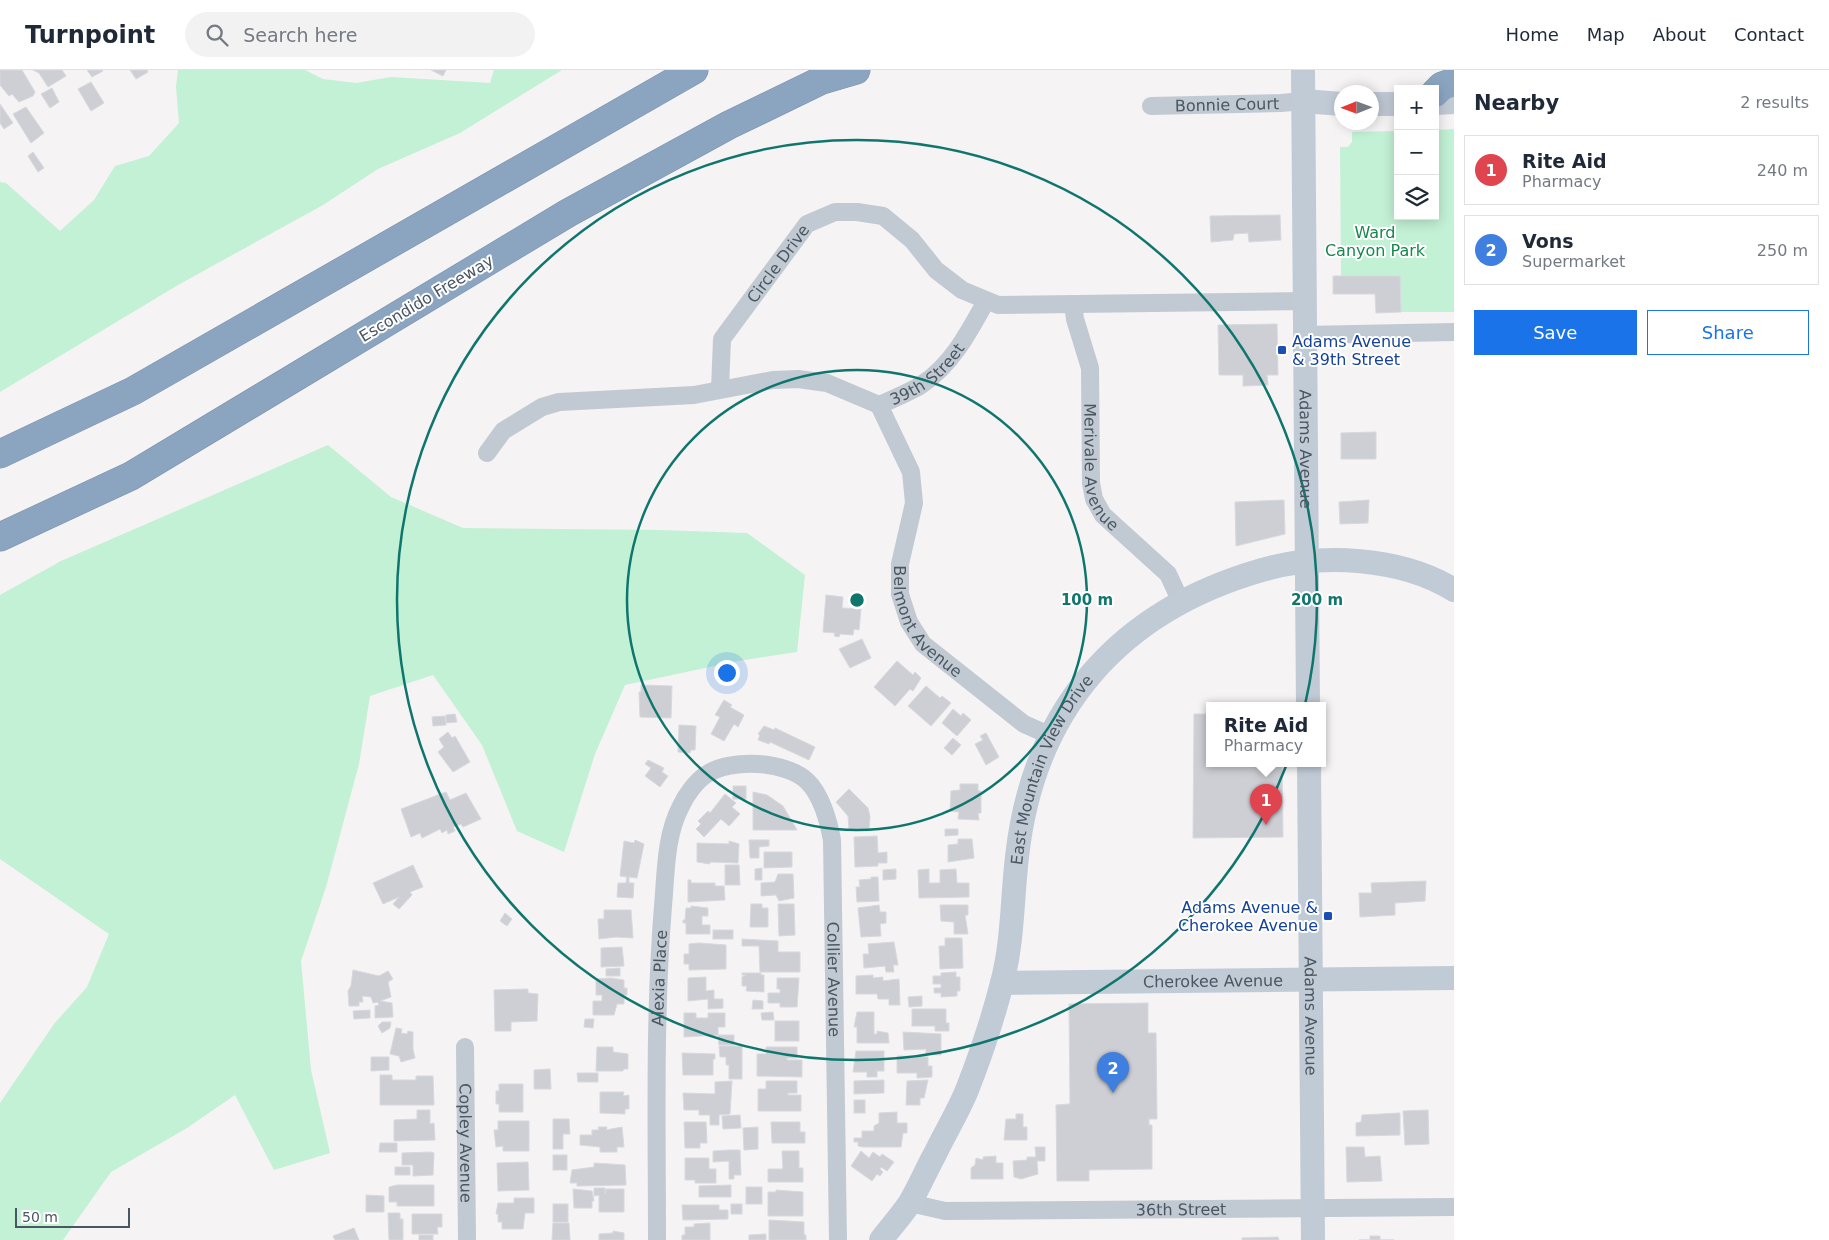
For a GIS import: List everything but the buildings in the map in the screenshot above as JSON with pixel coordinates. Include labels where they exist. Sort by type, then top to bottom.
[{"type":"highway","points":[[0,454],[133,390],[694,70]]},
{"type":"highway","name":"Escondido Freeway","points":[[0,537],[131,476],[568,212],[695,143],[822,80],[856,70]]},
{"type":"highway","points":[[1439,89],[1454,82]]},
{"type":"street","name":"Adams Avenue","points":[[1303,70],[1308,702]]},
{"type":"street","points":[[1303,101],[1334,103]]},
{"type":"street","name":"Bonnie Court","points":[[1151,106],[1303,101]]},
{"type":"street","points":[[1439,103],[1454,102]]},
{"type":"street","points":[[1379,104],[1394,104]]},
{"type":"street","name":"Circle Drive","points":[[720,389],[722,339],[807,224],[835,212],[857,212],[883,216],[912,240],[936,270],[962,290],[986,301]]},
{"type":"street","points":[[986,301],[998,305],[1305,301]]},
{"type":"street","name":"39th Street","points":[[487,453],[503,431],[542,407],[559,402],[694,395],[773,380],[798,379],[827,383],[879,405],[920,386],[938,372],[966,337],[986,301]]},
{"type":"street","name":"Merivale Avenue","points":[[1073,304],[1075,319],[1090,368],[1091,483],[1094,499],[1104,516],[1168,574],[1181,602]]},
{"type":"street","points":[[1305,335],[1454,332]]},
{"type":"street","name":"Belmont Avenue","points":[[879,405],[911,472],[914,504],[900,564],[900,594],[909,622],[923,644],[1024,724],[1049,735]]},
{"type":"street","name":"East Mountain View Drive","points":[[881,1240],[910,1203],[967,1091],[1002,983],[1014,917],[1017,856],[1028,798],[1049,735],[1086,679],[1118,644],[1154,618],[1181,602],[1252,573],[1307,560],[1330,559],[1374,563],[1426,576],[1454,590]]},
{"type":"street","name":"Alexia Place","points":[[657,1240],[658,971],[668,846],[680,806],[697,781],[708,773],[734,764],[752,764]]},
{"type":"street","name":"Collier Avenue","points":[[752,764],[781,767],[807,781],[827,815],[832,840],[838,1240]]},
{"type":"street","name":"Adams Avenue","points":[[1309,767],[1313,1240]]},
{"type":"street","name":"Cherokee Avenue","points":[[1002,983],[1310,978],[1454,978]]},
{"type":"street","name":"Copley Avenue","points":[[465,1047],[467,1240]]},
{"type":"street","name":"36th Street","points":[[910,1203],[945,1211],[1454,1207]]},
{"type":"green space","points":[[178,70],[305,70],[323,79],[356,83],[391,77],[490,83],[494,70],[562,70],[460,133],[378,169],[323,205],[178,285],[0,392],[0,182],[6,183],[60,231],[94,200],[115,166],[149,156],[179,123],[176,87]]},
{"type":"green space","name":"Ward Canyon Park","points":[[1454,129],[1454,312],[1401,312],[1400,276],[1341,276],[1340,147],[1348,147],[1352,142],[1352,132],[1394,131],[1394,220],[1439,220],[1439,130]]},
{"type":"green space","points":[[328,445],[391,497],[463,528],[747,533],[805,575],[797,652],[738,661],[625,685],[595,754],[564,852],[517,831],[482,745],[433,675],[370,696],[359,764],[326,887],[301,961],[311,1070],[330,1153],[274,1170],[235,1095],[187,1128],[111,1172],[63,1240],[0,1240],[0,1103],[54,1024],[87,987],[109,934],[0,859],[0,595],[61,561]]},
{"type":"place","name":"Adams Avenue & 39th Street","points":[[1282,350]]},
{"type":"place","name":"Rite Aid","points":[[1266,825]]},
{"type":"place","name":"Adams Avenue & Cherokee Avenue","points":[[1328,916]]},
{"type":"place","name":"Vons","points":[[1113,1093]]}]
